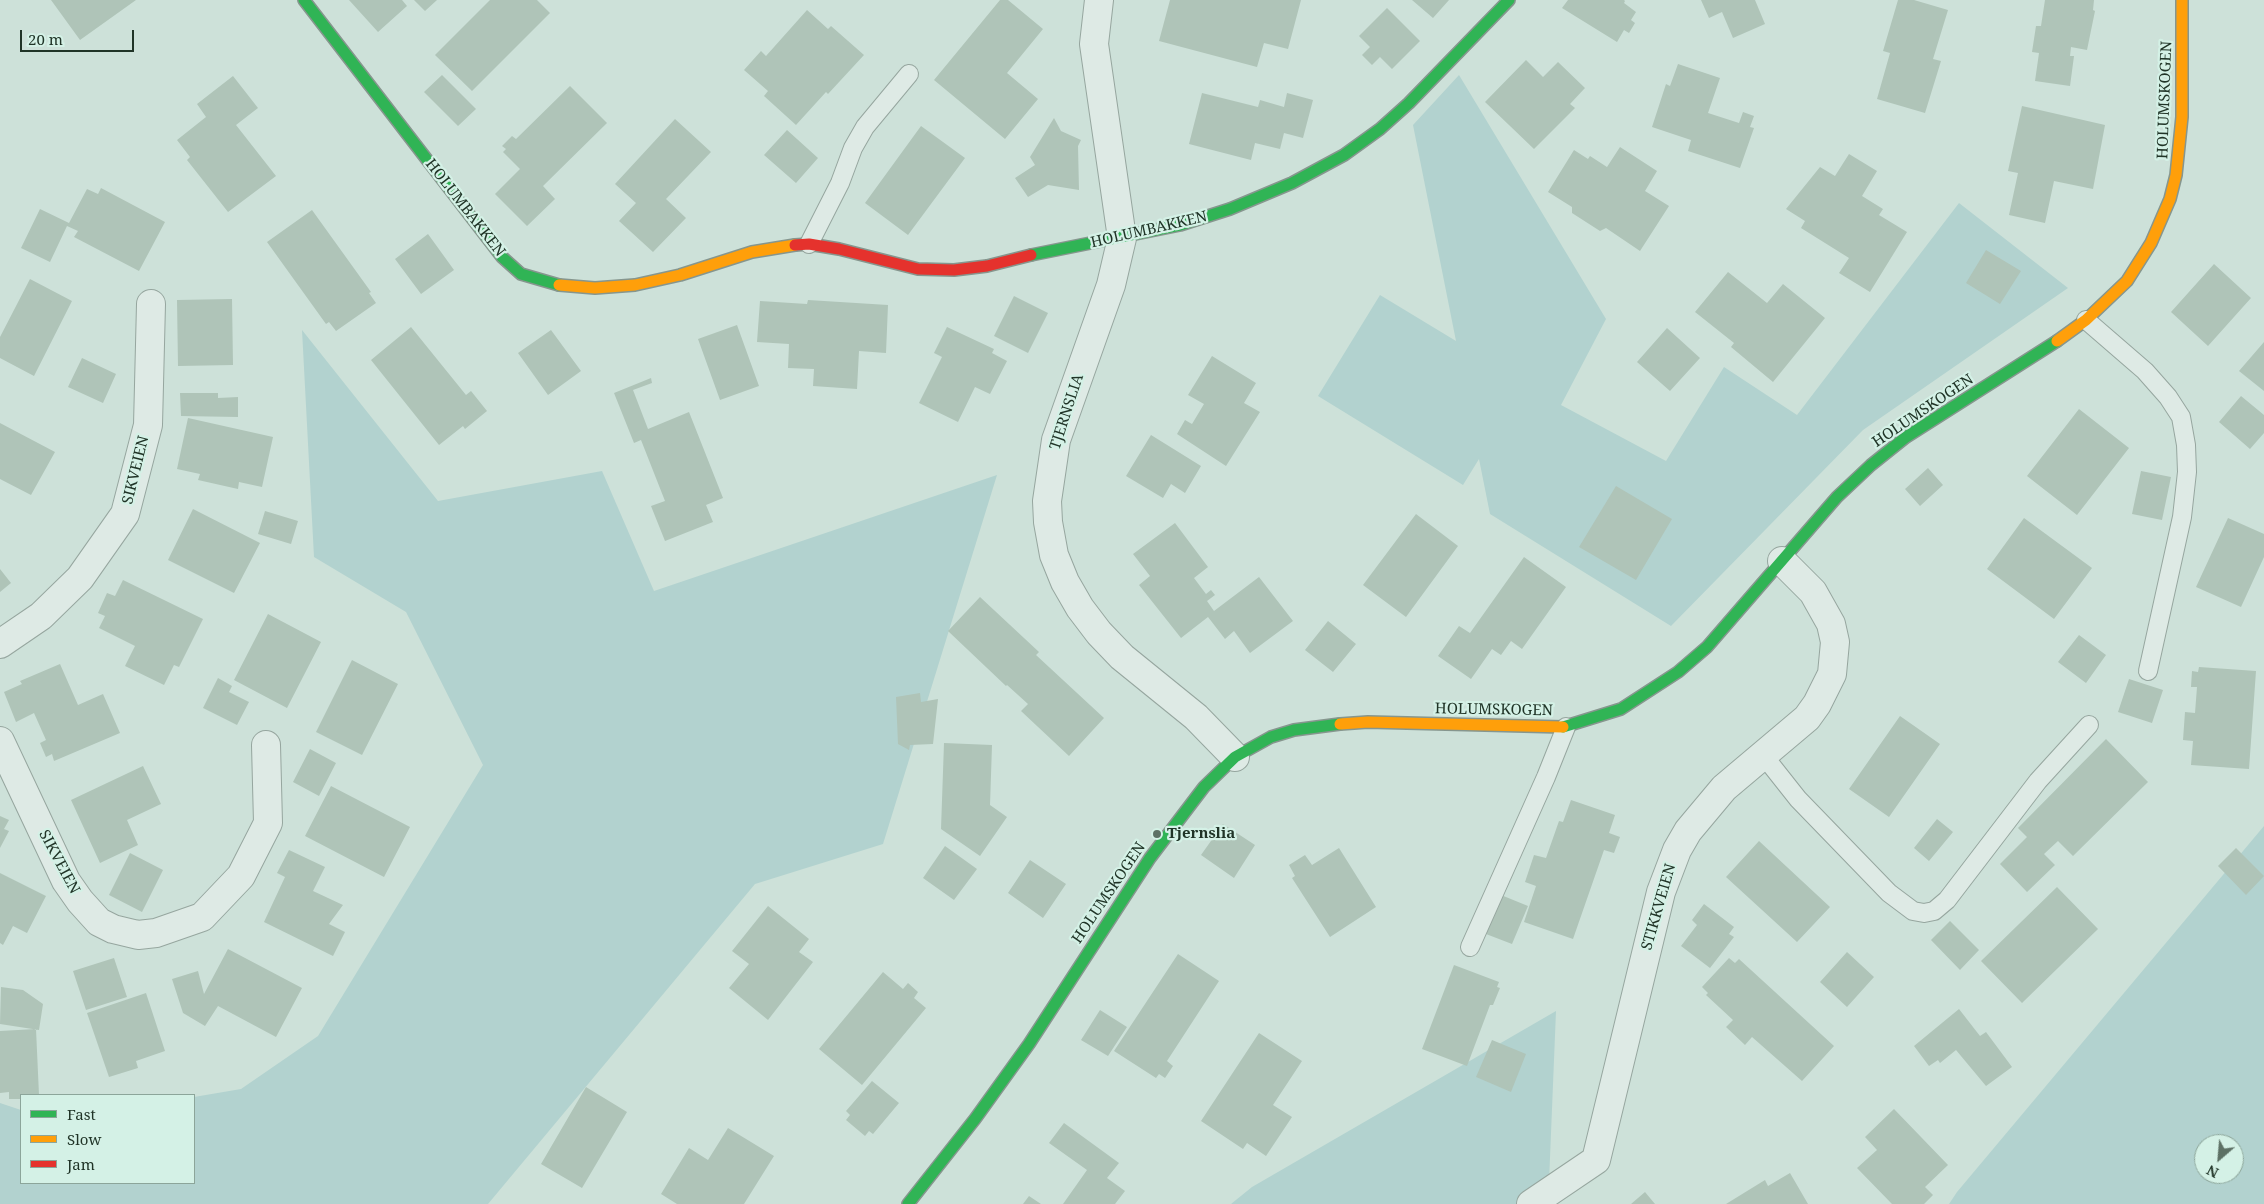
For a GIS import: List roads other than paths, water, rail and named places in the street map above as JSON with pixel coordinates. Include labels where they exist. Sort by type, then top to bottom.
[{"type":"street","name":"HOLUMBAKKEN","points":[[304,0],[502,257],[521,274],[570,287],[595,288],[635,285],[680,275],[752,252],[778,247],[809,244],[839,249],[918,269],[954,270],[987,266],[1042,252],[1122,238],[1180,225],[1230,209],[1292,183],[1344,155],[1380,129],[1409,103],[1509,0]]},
{"type":"street","name":"TJERNSLIA","points":[[1098,0],[1094,44],[1122,238],[1111,285],[1056,440],[1047,501],[1048,522],[1054,555],[1065,582],[1076,602],[1099,633],[1122,657],[1196,717],[1235,758]]},
{"type":"street","name":"HOLUMSKOGEN","points":[[908,1204],[975,1119],[1029,1044],[1168,835],[1204,787],[1235,758],[1271,737],[1294,730],[1326,725],[1368,722],[1539,728],[1566,727],[1622,709],[1678,672],[1707,647],[1837,497],[1871,465],[1906,437],[2048,348],[2086,320],[2111,298],[2140,262],[2151,243],[2170,199],[2179,158],[2182,117],[2182,0]]},
{"type":"street","name":"SIKVEIEN","points":[[0,644],[41,616],[69,590],[80,578],[125,514],[148,424],[151,304]]},
{"type":"street","name":"STIKKVEIEN","points":[[1531,1204],[1596,1160],[1642,965],[1668,869],[1688,831],[1724,788],[1796,729],[1818,704],[1832,674],[1836,642],[1831,624],[1813,592],[1782,561]]},
{"type":"street","name":"SIKVEIEN","points":[[0,741],[66,881],[99,922],[119,932],[138,935],[156,933],[202,917],[241,876],[268,823],[266,745]]},
{"type":"lane","points":[[809,244],[840,183],[853,148],[865,127],[909,74]]},
{"type":"lane","points":[[2086,320],[2145,371],[2168,397],[2182,417],[2187,472],[2182,517],[2148,671]]},
{"type":"lane","points":[[1764,756],[1798,798],[1889,893],[1913,911],[1924,913],[1934,911],[1947,900],[2038,781],[2089,725]]},
{"type":"lane","points":[[1470,947],[1546,777],[1566,727]]},
{"type":"place","name":"Tjernslia","points":[[1157,834]]}]
